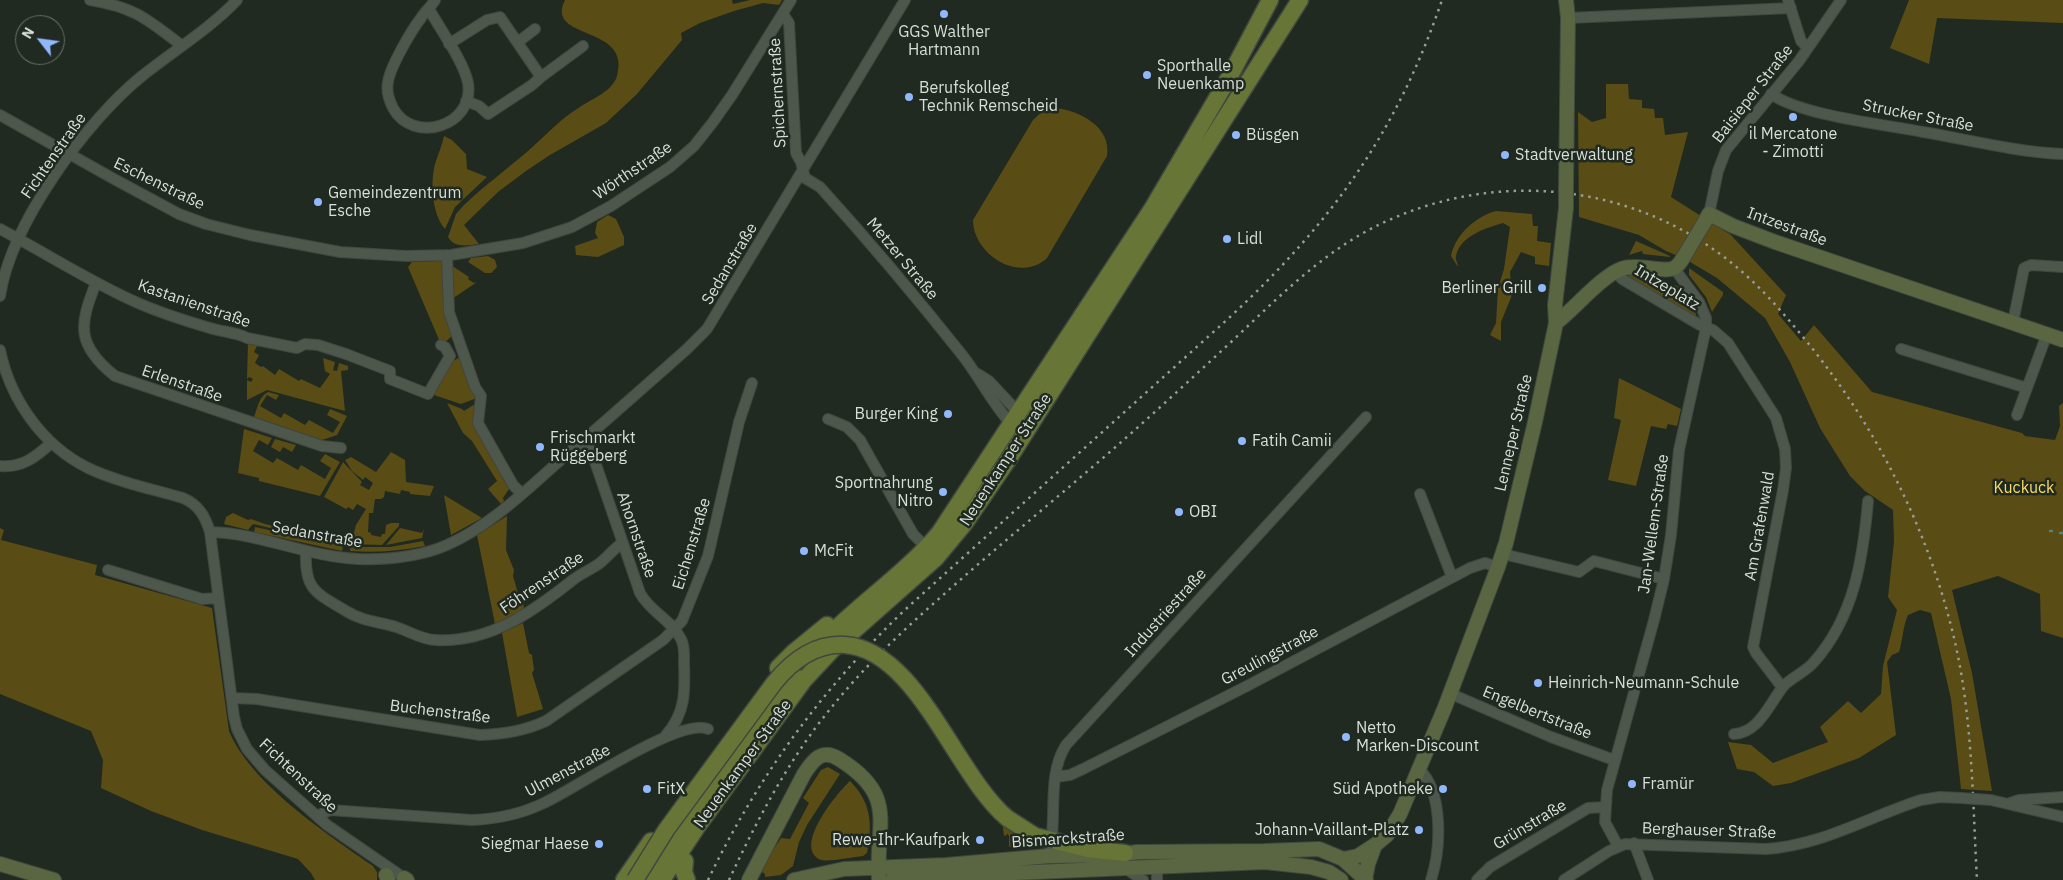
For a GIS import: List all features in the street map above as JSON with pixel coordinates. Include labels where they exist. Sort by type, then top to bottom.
[{"type":"main road","name":"Neuenkamper Straße","points":[[646,880],[821,644],[858,608],[927,548],[940,532],[1161,194],[1232,74],[1270,0]]},
{"type":"main road","name":"Neuenkamper Straße","points":[[662,880],[781,700],[844,639],[908,584],[950,542],[1027,430],[1300,0]]},
{"type":"main road","name":"Lenneper Straße","points":[[1365,880],[1360,863],[1375,845],[1387,835],[1400,814],[1501,560],[1535,422],[1556,323],[1555,305],[1566,208],[1568,18],[1566,0]]},
{"type":"main road","points":[[1556,323],[1616,272],[1632,266],[1674,268],[1686,253],[1706,218]]},
{"type":"main road","name":"Intzestraße","points":[[1706,218],[2063,340]]},
{"type":"main road","points":[[1015,418],[1027,430]]},
{"type":"main road","points":[[624,880],[770,676],[794,652],[829,624],[858,608]]},
{"type":"main road","points":[[671,880],[793,711],[831,664],[844,639]]},
{"type":"main road","points":[[634,880],[666,830],[774,683],[803,655],[831,645],[855,646],[870,651],[896,669],[913,689],[982,792],[992,805],[1007,818],[1051,849],[1088,849],[1125,861]]},
{"type":"main road","points":[[752,875],[804,774],[814,759],[822,754],[828,754],[840,759],[863,777],[871,786],[878,799],[882,821],[879,874]]},
{"type":"main road","points":[[1013,873],[1024,867],[1044,865],[1051,849]]},
{"type":"main road","name":"Bismarckstraße","points":[[898,877],[1022,860],[1051,849]]},
{"type":"main road","name":"Bismarckstraße","points":[[794,880],[844,870],[898,877],[1013,873],[1125,861],[1157,852],[1250,852],[1318,849],[1343,859],[1360,863]]},
{"type":"main road","points":[[1157,852],[1157,874]]},
{"type":"main road","name":"Bismarckstraße","points":[[1125,861],[1157,874],[1265,862],[1311,867],[1329,872],[1341,880]]},
{"type":"main road","points":[[685,862],[684,872],[687,880]]},
{"type":"main road","points":[[0,864],[54,880]]},
{"type":"street","points":[[90,0],[122,6],[136,12],[181,45]]},
{"type":"street","name":"Fichtenstraße","points":[[0,296],[7,265],[19,239],[52,179],[94,122],[122,94],[181,45],[220,16],[237,0]]},
{"type":"street","name":"Wörthstraße","points":[[406,256],[447,256],[508,246],[572,227],[611,206],[670,167],[694,146],[713,122],[791,0]]},
{"type":"street","name":"Sedanstraße","points":[[210,532],[230,533],[306,551],[358,559],[394,558],[421,553],[445,545],[473,532],[522,494],[687,350],[707,329],[905,0]]},
{"type":"street","name":"Baisieper Straße","points":[[1706,218],[1723,156],[1735,138],[1808,48],[1841,0]]},
{"type":"street","points":[[1568,18],[1790,4],[1801,41],[1808,48]]},
{"type":"street","points":[[432,5],[448,44],[461,65],[468,82],[466,101],[456,116],[449,122],[436,128],[414,126],[402,119],[395,111],[389,100],[388,81],[393,67],[421,17],[432,5]]},
{"type":"street","name":"Spichernstraße","points":[[782,14],[789,23],[796,153],[803,171]]},
{"type":"street","points":[[448,44],[487,20],[500,17],[540,77]]},
{"type":"street","points":[[518,42],[535,30]]},
{"type":"street","points":[[466,101],[479,106],[488,114],[532,85],[540,77],[584,46]]},
{"type":"street","name":"Strucker Straße","points":[[1771,94],[1787,103],[1837,116],[2018,151],[2063,154]]},
{"type":"street","name":"Eschenstraße","points":[[0,115],[69,155],[179,214],[206,224],[250,235],[331,250],[406,256]]},
{"type":"street","name":"Metzer Straße","points":[[803,171],[805,178],[820,187],[976,372],[988,381],[1015,418]]},
{"type":"street","name":"Kastanienstraße","points":[[0,228],[96,283],[138,303],[212,329],[242,335],[247,338],[297,348],[304,344],[318,345],[390,371],[390,380],[428,394],[450,356],[445,347],[441,345]]},
{"type":"street","points":[[447,256],[449,312],[480,400],[478,423],[513,485],[522,494]]},
{"type":"street","points":[[2013,322],[2022,270],[2029,265],[2063,267]]},
{"type":"street","name":"Jan-Wellem-Straße","points":[[1618,846],[1607,826],[1605,807],[1614,760],[1664,579],[1671,535],[1679,450],[1706,328],[1704,314],[1699,302],[1674,268]]},
{"type":"street","name":"Intzeplatz","points":[[1616,272],[1622,279],[1706,328]]},
{"type":"street","name":"Erlenstraße","points":[[96,283],[85,311],[86,339],[94,357],[115,376],[322,446],[342,448]]},
{"type":"street","name":"Am Grafenwald","points":[[1706,328],[1722,337],[1728,343],[1776,418],[1785,449],[1786,468],[1783,490],[1753,647],[1782,687]]},
{"type":"street","points":[[2017,415],[2047,334]]},
{"type":"street","points":[[1901,349],[2027,388]]},
{"type":"street","name":"Fichtenstraße","points":[[0,350],[10,385],[26,413],[51,443],[74,460],[89,468],[189,501],[202,512],[207,520],[210,532],[237,729],[247,749],[265,770],[317,816],[405,879]]},
{"type":"street","name":"Eichenstraße","points":[[674,630],[686,612],[708,556],[739,422],[752,383]]},
{"type":"street","name":"Industriestraße","points":[[1051,849],[1055,777],[1058,758],[1071,739],[1366,417]]},
{"type":"street","points":[[828,419],[846,427],[860,440],[913,534],[927,548]]},
{"type":"street","name":"Ahornstraße","points":[[585,439],[592,453],[644,600],[674,630]]},
{"type":"street","points":[[0,466],[13,467],[22,464],[36,456],[51,443]]},
{"type":"street","points":[[1420,494],[1452,577]]},
{"type":"street","points":[[1734,734],[1744,733],[1755,724],[1775,700],[1782,687],[1802,674],[1814,663],[1842,623],[1864,546],[1868,501]]},
{"type":"street","name":"Föhrenstraße","points":[[306,551],[307,576],[310,584],[320,594],[363,620],[398,628],[436,640],[465,638],[493,632],[525,616],[576,577],[598,564],[622,542]]},
{"type":"street","name":"Greulingstraße","points":[[1055,777],[1070,775],[1083,769],[1247,686],[1452,577],[1485,563],[1501,560],[1578,572],[1594,561],[1664,579]]},
{"type":"street","points":[[108,570],[202,599],[218,598]]},
{"type":"street","points":[[666,736],[677,722],[684,698],[683,645],[674,630]]},
{"type":"street","name":"Buchenstraße","points":[[233,698],[257,699],[480,735],[516,732],[538,725],[565,710],[663,640],[674,630]]},
{"type":"street","name":"Engelbertstraße","points":[[1449,693],[1551,737],[1614,760]]},
{"type":"street","name":"Ulmenstraße","points":[[317,816],[330,810],[472,820],[495,819],[519,813],[546,802],[666,736],[699,727],[708,729]]},
{"type":"street","points":[[1418,768],[1426,775],[1430,785],[1438,825],[1437,857],[1431,880]]},
{"type":"street","name":"Berghauser Straße","points":[[1564,880],[1618,846],[1634,843],[1766,849],[1786,848],[1824,838],[1921,800],[1940,797],[2009,803],[2019,800],[2063,797]]},
{"type":"street","points":[[2009,803],[2063,817]]},
{"type":"street","name":"Grünstraße","points":[[1477,880],[1490,867],[1588,808],[1605,807]]},
{"type":"street","points":[[1634,843],[1648,880]]},
{"type":"street","points":[[1125,861],[1143,880]]},
{"type":"street","name":"Fichtenstraße","points":[[380,862],[386,878]]},
{"type":"green space","points":[[565,0],[732,0],[733,4],[750,0],[782,0],[779,5],[763,3],[734,11],[700,23],[681,33],[682,40],[637,94],[606,123],[550,155],[498,192],[464,225],[479,244],[458,245],[448,237],[456,214],[464,205],[566,117],[602,94],[615,82],[618,59],[612,48],[602,40],[566,22],[562,13]]},
{"type":"green space","points":[[1909,0],[2063,0],[2063,23],[1937,18],[1929,64],[1890,48]]},
{"type":"green space","name":"Kuckuck","points":[[1606,84],[1628,84],[1629,99],[1642,100],[1642,108],[1654,109],[1655,118],[1663,118],[1665,135],[1688,132],[1671,197],[1731,235],[1786,295],[1778,314],[1801,341],[1814,325],[1872,392],[2022,433],[2025,436],[2055,440],[2060,426],[2059,406],[2063,403],[2063,638],[2041,631],[2040,594],[1998,576],[1952,590],[1972,673],[1992,791],[1961,789],[1951,699],[1931,613],[1920,610],[1908,615],[1899,652],[1892,655],[1887,662],[1896,735],[1859,758],[1791,783],[1773,786],[1754,772],[1737,769],[1728,742],[1751,745],[1773,763],[1828,742],[1820,727],[1848,701],[1861,713],[1881,694],[1883,666],[1897,610],[1888,597],[1894,542],[1893,510],[1865,491],[1850,476],[1820,428],[1790,362],[1765,318],[1717,278],[1685,259],[1666,251],[1639,235],[1579,217],[1578,112],[1592,122],[1606,118]]},
{"type":"green space","points":[[1055,108],[1074,112],[1092,122],[1104,137],[1107,146],[1107,156],[1047,258],[1036,265],[1024,268],[1011,266],[999,262],[989,254],[975,232],[973,220],[1033,120],[1045,109]]},
{"type":"green space","points":[[444,136],[452,140],[466,154],[467,169],[487,177],[455,207],[445,229],[437,215],[433,198],[433,172]]},
{"type":"green space","points":[[1496,211],[1532,214],[1533,226],[1538,226],[1537,241],[1551,243],[1549,266],[1535,264],[1535,257],[1521,252],[1510,272],[1512,295],[1501,322],[1501,341],[1490,335],[1496,323],[1498,288],[1504,269],[1510,227],[1503,223],[1482,230],[1468,238],[1458,249],[1456,259],[1458,267],[1451,256],[1457,241],[1474,222]]},
{"type":"green space","points":[[608,215],[616,219],[624,237],[624,245],[598,257],[576,255],[575,246],[598,238],[595,233],[597,222]]},
{"type":"green space","points":[[1636,241],[1670,257],[1643,254],[1642,251],[1629,255]]},
{"type":"green space","points":[[488,256],[495,260],[497,267],[491,273],[485,273],[468,262],[471,258]]},
{"type":"green space","points":[[412,262],[444,262],[454,334],[443,344],[440,342],[408,267]]},
{"type":"green space","points":[[451,265],[469,277],[468,279],[474,283],[477,282],[452,299]]},
{"type":"green space","points":[[1689,268],[1723,292],[1712,312],[1706,297],[1689,275]]},
{"type":"green space","points":[[1630,275],[1661,277],[1662,287],[1670,289],[1675,285],[1677,286],[1691,301],[1695,309],[1696,319],[1626,277]]},
{"type":"green space","points":[[248,342],[258,344],[254,352],[259,355],[255,363],[261,367],[263,366],[275,375],[279,369],[299,381],[301,379],[320,388],[330,374],[325,371],[323,358],[335,362],[333,370],[337,371],[339,363],[348,366],[348,370],[341,371],[345,411],[267,390],[247,400],[247,380],[251,382],[253,379],[249,377],[247,379]]},
{"type":"green space","points":[[462,356],[477,398],[461,404],[434,395],[433,390],[448,364]]},
{"type":"green space","points":[[1619,378],[1681,409],[1677,426],[1668,424],[1666,429],[1651,426],[1636,486],[1608,480],[1621,420],[1614,418]]},
{"type":"green space","points":[[268,392],[279,395],[276,400],[267,395],[260,406],[281,418],[284,413],[305,425],[309,420],[333,433],[340,422],[327,415],[330,409],[347,416],[337,435],[322,440],[254,417],[260,400]]},
{"type":"green space","points":[[447,403],[464,411],[475,404],[477,405],[475,424],[511,486],[501,504],[488,489],[497,481],[472,441],[463,433]]},
{"type":"green space","points":[[244,429],[272,438],[268,445],[259,440],[253,451],[273,463],[277,458],[298,470],[301,465],[325,479],[331,468],[320,461],[325,454],[340,462],[320,496],[259,481],[259,478],[238,473]]},
{"type":"green space","points":[[275,439],[296,445],[292,452],[283,447],[280,452],[271,447]]},
{"type":"green space","points":[[391,452],[405,460],[406,482],[434,486],[430,496],[410,494],[410,492],[401,490],[400,494],[385,491],[384,497],[375,499],[373,513],[369,513],[368,532],[371,535],[381,537],[382,534],[385,534],[386,525],[399,523],[399,526],[382,545],[351,544],[356,525],[366,509],[357,504],[353,510],[348,507],[346,509],[324,497],[343,462],[362,482],[360,485],[369,490],[373,483],[365,477],[363,480],[352,471],[345,460],[351,457],[376,472]]},
{"type":"green space","points":[[444,495],[482,518],[451,535]]},
{"type":"green space","points":[[233,513],[248,520],[251,519],[265,524],[345,542],[318,539],[253,524],[248,530],[224,524],[226,517]]},
{"type":"green space","points":[[507,516],[506,550],[514,570],[513,576],[520,600],[523,601],[524,610],[495,624],[477,535]]},
{"type":"green space","points":[[255,527],[343,546],[342,551],[254,532]]},
{"type":"green space","points":[[0,528],[4,530],[1,540],[97,565],[95,575],[212,608],[229,731],[240,751],[254,770],[292,806],[373,866],[377,872],[377,880],[315,880],[298,859],[202,830],[151,811],[101,788],[103,760],[91,731],[0,694]]},
{"type":"green space","points":[[400,528],[422,533],[424,529],[422,538],[386,545]]},
{"type":"green space","points":[[423,541],[425,546],[406,549],[378,552],[350,551],[350,547],[390,547]]},
{"type":"green space","points":[[523,623],[529,653],[532,655],[534,670],[532,673],[543,709],[517,717],[502,633]]},
{"type":"green space","points":[[828,767],[840,774],[807,825],[799,842],[793,866],[781,875],[765,877],[765,874],[762,872],[767,859],[781,838],[790,839],[809,803],[803,798],[821,770]]},
{"type":"green space","points":[[850,781],[862,797],[869,814],[870,832],[867,853],[863,856],[821,860],[813,854],[811,844],[814,833],[819,821],[835,797]]},
{"type":"green space","points":[[1002,821],[1031,839],[1028,844],[1014,850],[1009,846],[1009,836],[1007,833],[1004,836]]},
{"type":"railway","points":[[708,880],[771,769],[795,734],[848,668],[908,607],[1230,317],[1267,282],[1300,246],[1330,210],[1382,133],[1404,92],[1424,48],[1442,0]]},
{"type":"railway","points":[[729,880],[751,835],[801,748],[844,692],[888,645],[991,553],[1126,438],[1307,272],[1349,241],[1396,217],[1437,203],[1479,194],[1521,191],[1563,193],[1604,200],[1645,213],[1683,231],[1720,254],[1741,271],[1780,310],[1824,363],[1848,397],[1870,432],[1908,505],[1924,543],[1950,622],[1958,654],[1967,718],[1977,880]]},
{"type":"place","name":"GGS Walther Hartmann","points":[[944,14]]},
{"type":"place","name":"Sporthalle Neuenkamp","points":[[1147,75]]},
{"type":"place","name":"Berufskolleg Technik Remscheid","points":[[909,97]]},
{"type":"place","name":"il Mercatone - Zimotti","points":[[1793,117]]},
{"type":"place","name":"Büsgen","points":[[1236,135]]},
{"type":"place","name":"Stadtverwaltung","points":[[1505,155]]},
{"type":"place","name":"Gemeindezentrum Esche","points":[[318,202]]},
{"type":"place","name":"Lidl","points":[[1227,239]]},
{"type":"place","name":"Berliner Grill","points":[[1542,288]]},
{"type":"place","name":"Burger King","points":[[948,414]]},
{"type":"place","name":"Fatih Camii","points":[[1242,441]]},
{"type":"place","name":"Frischmarkt Rüggeberg","points":[[540,447]]},
{"type":"place","name":"Sportnahrung Nitro","points":[[943,492]]},
{"type":"place","name":"OBI","points":[[1179,512]]},
{"type":"place","name":"McFit","points":[[804,551]]},
{"type":"place","name":"Heinrich-Neumann-Schule","points":[[1538,683]]},
{"type":"place","name":"Netto Marken-Discount","points":[[1346,737]]},
{"type":"place","name":"Framür","points":[[1632,784]]},
{"type":"place","name":"FitX","points":[[647,789]]},
{"type":"place","name":"Süd Apotheke","points":[[1443,789]]},
{"type":"place","name":"Johann-Vaillant-Platz","points":[[1419,830]]},
{"type":"place","name":"Rewe-Ihr-Kaufpark","points":[[980,840]]},
{"type":"place","name":"Siegmar Haese","points":[[599,844]]}]
